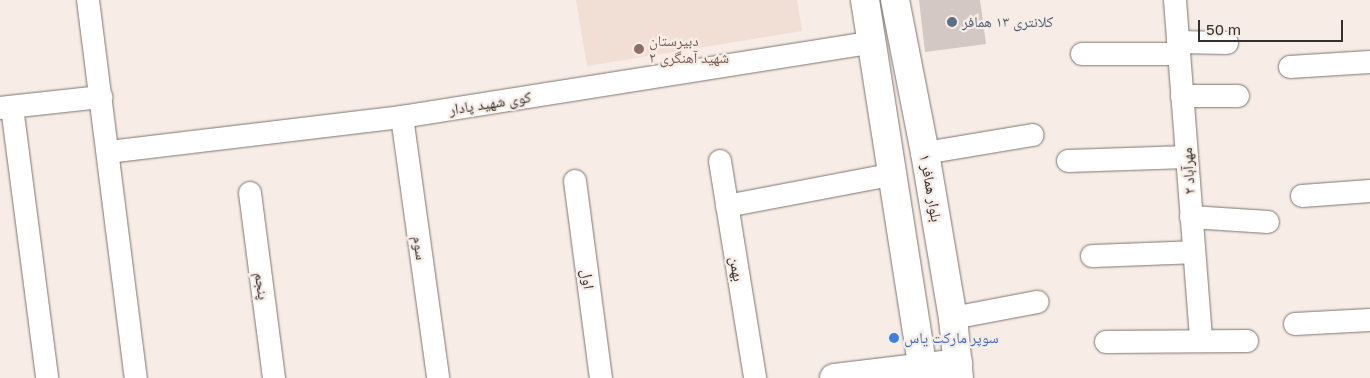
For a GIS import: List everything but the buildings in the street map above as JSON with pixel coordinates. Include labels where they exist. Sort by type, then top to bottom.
[{"type":"main road","points":[[865,0],[894,174],[923,374]]},
{"type":"main road","name":"بلوار همافر ۱","points":[[895,0],[925,153],[953,318],[959,371]]},
{"type":"main road","points":[[834,378],[959,371]]},
{"type":"street","points":[[88,0],[136,378]]},
{"type":"street","name":"مهرآباد ۲","points":[[1175,0],[1201,341]]},
{"type":"street","name":"کوی شهید پادار","points":[[108,152],[402,117],[871,43]]},
{"type":"street","points":[[1082,54],[1227,43]]},
{"type":"street","points":[[1290,67],[1370,62]]},
{"type":"street","points":[[1182,96],[1238,96]]},
{"type":"street","points":[[47,378],[6,107],[101,97]]},
{"type":"street","name":"سوم","points":[[402,117],[438,378]]},
{"type":"street","points":[[925,153],[1033,135]]},
{"type":"street","points":[[1068,161],[1187,157]]},
{"type":"street","name":"بهمن","points":[[720,161],[755,378]]},
{"type":"street","points":[[727,206],[894,174]]},
{"type":"street","name":"اول","points":[[575,181],[601,378]]},
{"type":"street","points":[[1302,196],[1370,191]]},
{"type":"street","name":"پنجم","points":[[250,194],[274,378]]},
{"type":"street","points":[[1191,217],[1268,222]]},
{"type":"street","points":[[1092,256],[1194,252]]},
{"type":"street","points":[[953,318],[1037,302]]},
{"type":"street","points":[[1295,324],[1370,320]]},
{"type":"street","points":[[1106,342],[1247,341]]},
{"type":"shaded area","name":"دبیرستان شهید آهنگری ۲","points":[[576,0],[797,0],[802,31],[587,66]]},
{"type":"place","name":"کلانتری ۱۳ همافر","points":[[952,22]]},
{"type":"place","name":"دبیرستان شهید آهنگری ۲","points":[[639,49]]},
{"type":"place","name":"سوپر مارکت یاس","points":[[894,338]]}]
